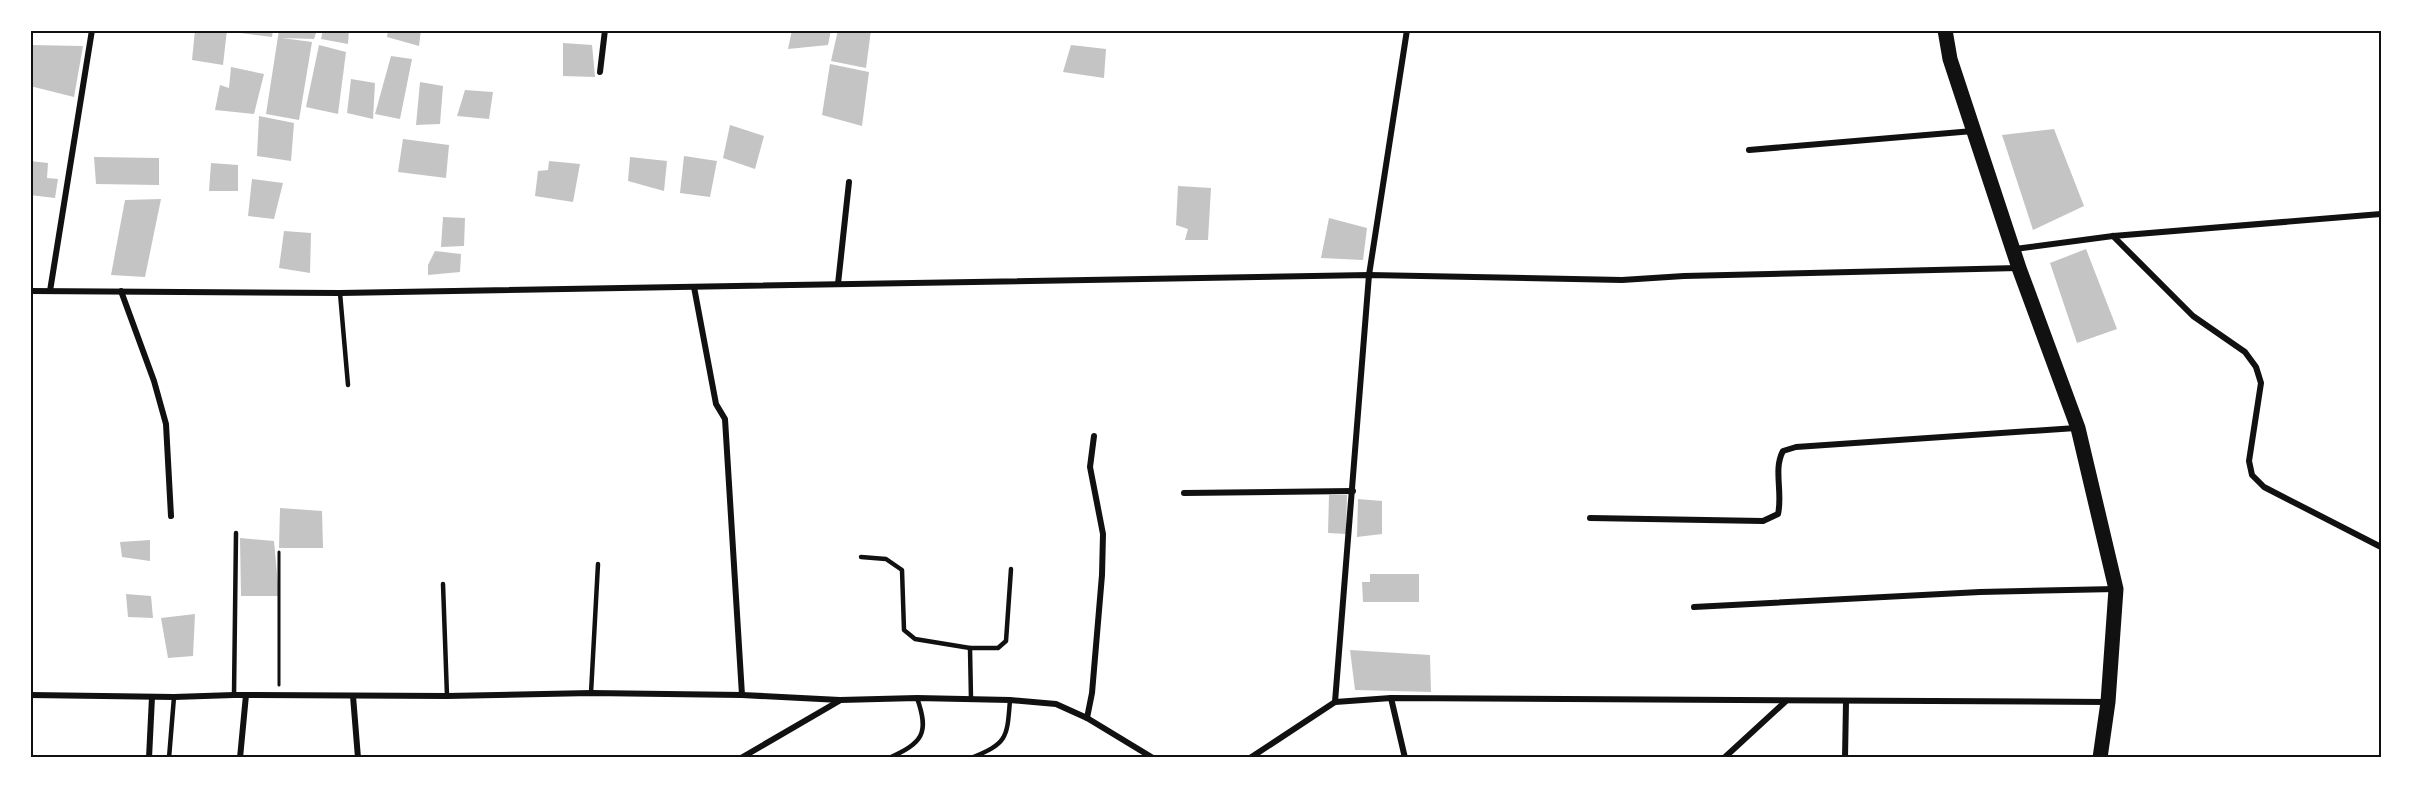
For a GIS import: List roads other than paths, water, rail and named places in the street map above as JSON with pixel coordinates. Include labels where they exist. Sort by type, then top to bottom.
[{"type":"main road","points":[[1945,30],[1950,58],[2019,268],[2078,428],[2116,589],[2108,702],[2100,758]]},
{"type":"street","points":[[50,291],[92,30]]},
{"type":"street","points":[[600,72],[605,30]]},
{"type":"street","points":[[1335,702],[1369,275],[1407,30]]},
{"type":"street","points":[[1749,150],[1974,131]]},
{"type":"street","points":[[838,284],[849,182]]},
{"type":"street","points":[[2014,249],[2114,236],[2381,214]]},
{"type":"street","points":[[2114,236],[2193,316],[2245,352],[2256,367],[2261,383],[2249,461],[2252,475],[2264,487],[2381,547]]},
{"type":"street","points":[[30,291],[340,293],[1369,275],[1622,280],[1684,276],[2019,268]]},
{"type":"street","points":[[694,286],[716,404],[726,419],[742,695]]},
{"type":"street","points":[[120,291],[154,381],[166,423],[171,516]]},
{"type":"street","points":[[1590,518],[1763,521],[1778,514],[1781,501],[1779,460],[1784,451],[1796,447],[2078,428]]},
{"type":"street","points":[[1087,718],[1092,693],[1104,534],[1090,467],[1094,436]]},
{"type":"street","points":[[1184,493],[1353,490]]},
{"type":"street","points":[[1694,607],[1909,595],[2116,589]]},
{"type":"street","points":[[30,695],[174,697],[591,693],[742,695],[840,700],[917,698],[1010,700],[1056,704],[1087,718],[1153,758]]},
{"type":"street","points":[[240,758],[246,695]]},
{"type":"street","points":[[352,696],[358,758]]},
{"type":"street","points":[[149,758],[152,697]]},
{"type":"street","points":[[1391,699],[1406,758]]},
{"type":"street","points":[[1250,758],[1335,702],[1391,699],[2108,702]]},
{"type":"street","points":[[741,758],[840,700]]},
{"type":"street","points":[[1724,758],[1786,701]]},
{"type":"street","points":[[1845,758],[1846,702]]},
{"type":"lane","points":[[340,293],[348,385]]},
{"type":"lane","points":[[234,695],[236,533]]},
{"type":"lane","points":[[861,558],[886,559],[902,570],[904,630],[915,639],[970,648],[998,648],[1006,641],[1011,569]]},
{"type":"lane","points":[[591,693],[598,564]]},
{"type":"lane","points":[[442,584],[447,696]]},
{"type":"lane","points":[[970,648],[971,699]]},
{"type":"lane","points":[[169,758],[174,697]]},
{"type":"lane","points":[[889,758],[908,749],[920,736],[924,726],[917,698]]},
{"type":"lane","points":[[971,758],[1001,742],[1008,732],[1010,700]]}]
